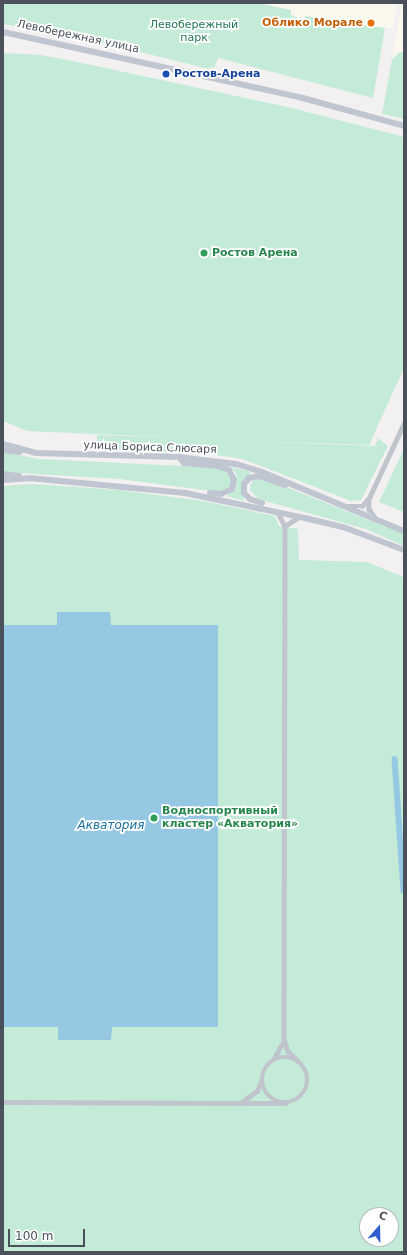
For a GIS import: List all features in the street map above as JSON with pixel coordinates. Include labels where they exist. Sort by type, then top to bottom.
[{"type":"main road","name":"Левобережная улица","points":[[3,32],[299,97],[404,126]]},
{"type":"main road","name":"улица Бориса Слюсаря","points":[[3,444],[36,453],[179,457],[236,464],[294,485],[404,531]]},
{"type":"main road","points":[[3,450],[36,453]]},
{"type":"main road","points":[[179,457],[184,463],[224,468],[234,477],[234,485],[227,493],[190,490],[186,493]]},
{"type":"main road","points":[[3,474],[29,478],[186,493],[301,516],[346,528],[404,550]]},
{"type":"main road","points":[[282,512],[278,508],[250,499],[244,493],[244,484],[249,478],[259,476],[288,486],[294,485]]},
{"type":"main road","points":[[3,480],[29,478]]},
{"type":"street","points":[[376,519],[369,509],[369,498],[404,423]]},
{"type":"street","points":[[342,505],[357,507],[369,498]]},
{"type":"street","points":[[3,1102],[285,1103],[293,1101],[305,1090],[307,1074],[298,1061],[288,1051],[284,1039],[285,526],[275,511]]},
{"type":"street","points":[[285,526],[301,516]]},
{"type":"street","points":[[239,1102],[249,1099],[257,1091],[265,1069],[279,1053],[284,1039]]},
{"type":"street","points":[[271,1062],[284,1057],[298,1061]]},
{"type":"street","points":[[262,1078],[268,1095],[285,1103]]},
{"type":"shaded area","points":[[258,3],[397,3],[393,29],[305,16],[304,20],[291,15],[290,10]]},
{"type":"shaded area","points":[[402,3],[404,3],[404,119],[382,114]]},
{"type":"green space","name":"Левобережный парк","points":[[3,3],[258,3],[291,10],[291,15],[304,20],[305,16],[385,28],[373,98],[218,58],[214,68],[210,67],[209,69],[43,28],[31,29],[3,24]]},
{"type":"green space","points":[[400,52],[404,53],[404,119],[382,114],[392,59]]},
{"type":"green space","name":"Ростов Арена","points":[[3,53],[40,55],[68,60],[292,108],[404,137],[404,368],[369,445],[225,440],[375,446],[378,438],[388,446],[361,500],[351,501],[243,459],[202,453],[97,449],[97,435],[186,438],[27,431],[3,421]]},
{"type":"green space","points":[[404,449],[404,512],[379,502]]},
{"type":"green space","points":[[3,452],[39,459],[222,469],[228,472],[232,480],[230,487],[219,492],[120,479],[3,472]]},
{"type":"green space","points":[[232,467],[251,472],[241,484],[244,501],[227,496],[237,485],[237,476]]},
{"type":"green space","points":[[256,479],[266,479],[404,534],[404,546],[366,529],[258,499],[250,490],[251,483]]},
{"type":"green space","name":"Водноспортивный кластер «Акватория»","points":[[32,484],[119,490],[203,501],[275,516],[279,526],[298,529],[299,560],[366,562],[404,577],[404,1252],[3,1252],[3,486]]},
{"type":"water","name":"Акватория","points":[[57,612],[110,612],[111,625],[218,625],[218,1027],[112,1027],[111,1040],[58,1040],[58,1027],[3,1027],[3,625],[57,625]]},
{"type":"waterway","points":[[395,759],[404,891]]},
{"type":"place","name":"Облико Морале","points":[[371,23]]},
{"type":"place","name":"Ростов-Арена","points":[[166,74]]},
{"type":"place","name":"Ростов Арена","points":[[204,253]]},
{"type":"place","name":"Водноспортивный кластер «Акватория»","points":[[154,818]]}]
